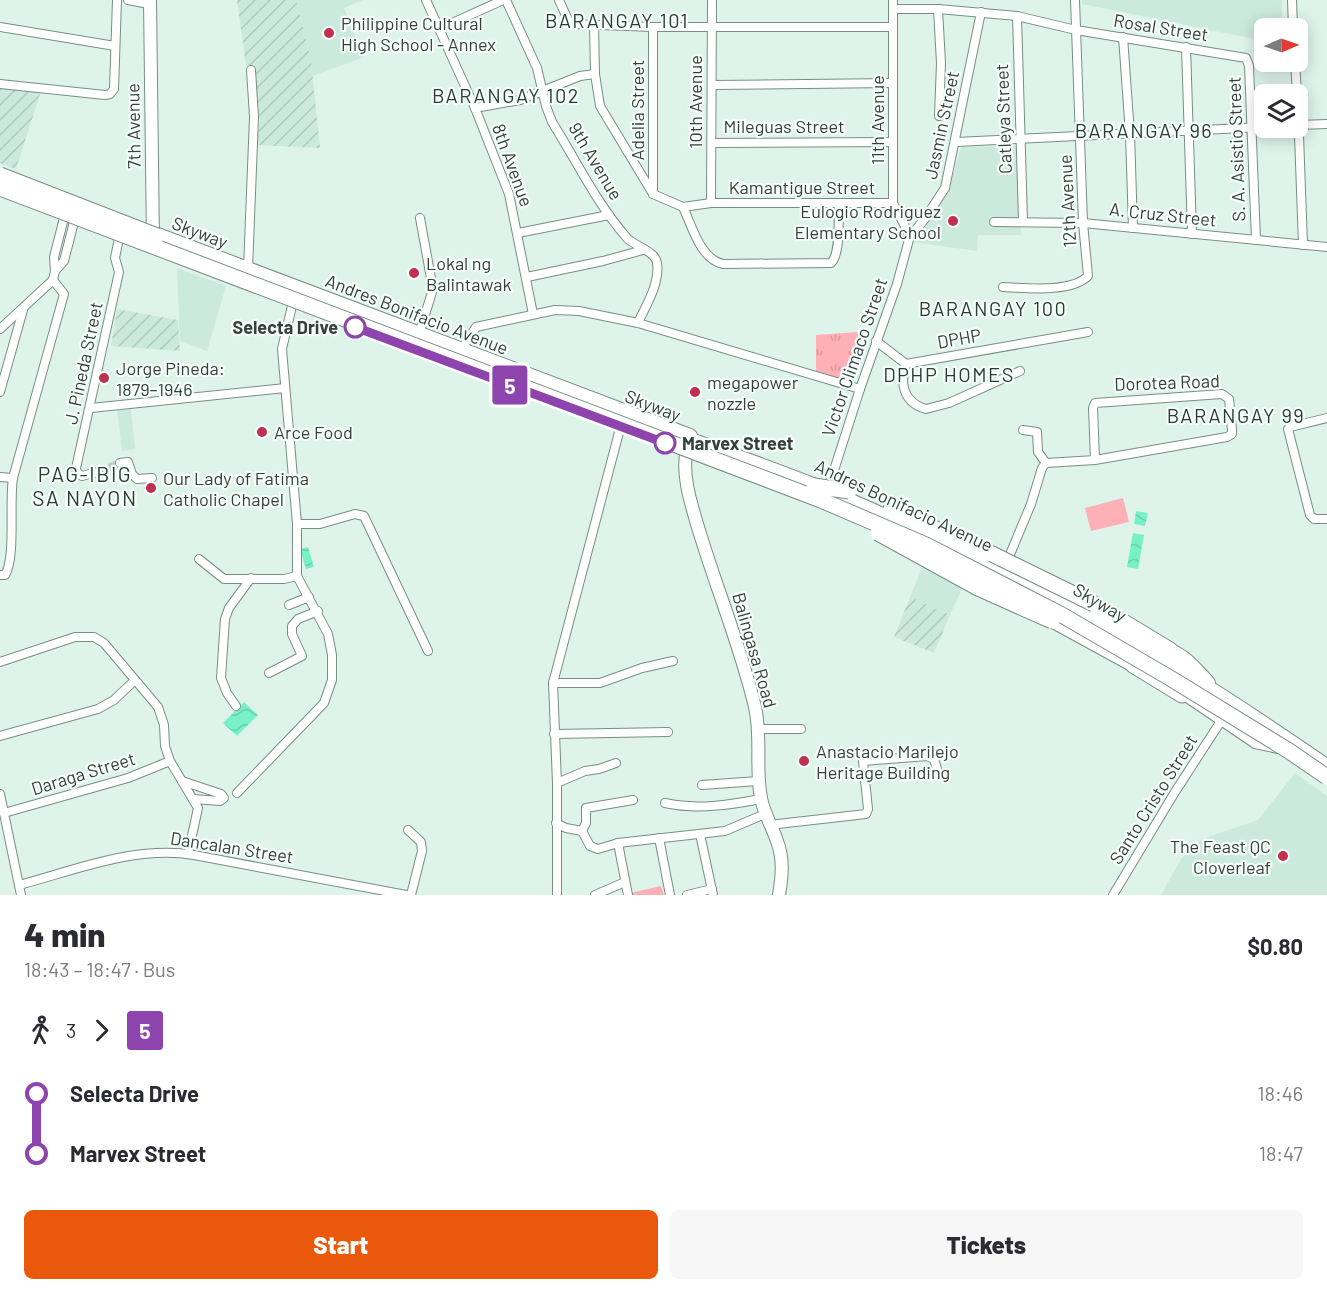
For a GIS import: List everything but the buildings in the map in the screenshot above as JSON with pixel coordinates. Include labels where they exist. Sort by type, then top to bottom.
[{"type":"highway","name":"Skyway","points":[[0,176],[821,492],[930,538],[1067,606],[1203,686],[1327,767]]},
{"type":"highway","name":"Skyway","points":[[0,190],[821,492],[1053,610],[1289,751],[1327,780]]},
{"type":"highway","points":[[821,492],[849,491],[992,554],[1094,604],[1170,650]]},
{"type":"highway","points":[[821,492],[897,544],[978,588],[1048,618],[1120,657],[1182,695]]},
{"type":"main road","name":"Andres Bonifacio Avenue","points":[[0,176],[625,411],[1003,570],[1108,623],[1327,759]]},
{"type":"main road","name":"Andres Bonifacio Avenue","points":[[0,190],[69,220],[621,426],[869,522],[1044,606],[1187,687],[1327,780]]},
{"type":"main road","points":[[1144,645],[1170,650],[1186,659],[1208,683]]},
{"type":"street","points":[[0,84],[110,94],[114,89],[117,0]]},
{"type":"street","points":[[128,0],[150,2]]},
{"type":"street","name":"8th Avenue","points":[[426,0],[475,108],[509,195],[533,314]]},
{"type":"street","points":[[439,29],[505,0]]},
{"type":"street","name":"9th Avenue","points":[[505,0],[537,68],[552,122],[609,215],[628,240],[654,256],[657,261],[657,276],[653,290],[638,323]]},
{"type":"street","points":[[559,0],[568,20],[574,24],[653,27],[893,27]]},
{"type":"street","name":"10th Avenue","points":[[711,203],[712,0]]},
{"type":"street","name":"12th Avenue","points":[[1003,287],[1054,288],[1081,282],[1086,279],[1088,273],[1083,223],[1076,0]]},
{"type":"street","points":[[1292,0],[1293,18]]},
{"type":"street","name":"7th Avenue","points":[[150,2],[154,252]]},
{"type":"street","name":"Rosal Street","points":[[893,5],[1017,16],[1076,30],[1246,58]]},
{"type":"street","name":"11th Avenue","points":[[893,5],[893,203],[910,236]]},
{"type":"street","points":[[938,9],[941,63],[939,116]]},
{"type":"street","name":"Jasmin Street","points":[[910,236],[924,220],[945,188],[981,12]]},
{"type":"street","name":"Catleya Street","points":[[1017,16],[1023,221]]},
{"type":"street","points":[[594,24],[595,74],[600,106],[653,194],[683,207],[711,260],[716,263],[827,265],[836,257],[839,203]]},
{"type":"street","points":[[0,27],[115,46]]},
{"type":"street","name":"Adelia Street","points":[[653,27],[653,194]]},
{"type":"street","points":[[1123,37],[1130,134],[1133,228]]},
{"type":"street","points":[[1186,47],[1191,234]]},
{"type":"street","name":"S. A. Asistio Street","points":[[1246,58],[1249,66],[1256,240]]},
{"type":"street","points":[[248,269],[254,117],[251,70]]},
{"type":"street","points":[[475,108],[520,100],[580,76],[595,74]]},
{"type":"street","points":[[712,85],[893,83]]},
{"type":"street","points":[[1308,125],[1327,124]]},
{"type":"street","points":[[956,142],[1254,128]]},
{"type":"street","points":[[1299,138],[1303,245]]},
{"type":"street","name":"Mileguas Street","points":[[712,143],[893,142]]},
{"type":"street","name":"Kamantigue Street","points":[[683,207],[711,203],[893,203]]},
{"type":"street","points":[[518,233],[609,215]]},
{"type":"street","points":[[419,334],[433,289],[420,218]]},
{"type":"street","points":[[0,329],[53,280],[54,257],[69,220]]},
{"type":"street","name":"A. Cruz Street","points":[[994,222],[1083,223],[1327,247]]},
{"type":"street","name":"Victor Climaco Street","points":[[821,492],[897,284],[910,236]]},
{"type":"street","name":"J. Pineda Street","points":[[98,472],[85,477],[76,471],[119,272],[115,258],[119,238]]},
{"type":"street","points":[[527,277],[643,250]]},
{"type":"street","points":[[0,576],[5,575],[11,562],[10,496],[13,478],[64,294],[53,280]]},
{"type":"street","points":[[237,793],[324,703],[332,680],[332,655],[328,634],[318,611],[297,576],[297,524],[282,345],[297,287]]},
{"type":"street","points":[[0,392],[23,309]]},
{"type":"street","points":[[461,350],[476,327],[555,310],[579,310],[638,323],[860,389]]},
{"type":"street","name":"DPHP","points":[[906,363],[1088,332]]},
{"type":"street","points":[[876,341],[906,363],[903,374],[905,396],[911,403],[926,410],[1020,370]]},
{"type":"street","points":[[91,408],[285,388]]},
{"type":"street","name":"Dorotea Road","points":[[1046,463],[1095,460],[1227,437],[1232,434],[1229,399],[1222,394],[1095,403],[1093,408],[1095,460]]},
{"type":"street","points":[[556,895],[557,783],[553,682],[625,411]]},
{"type":"street","points":[[1327,418],[1288,429],[1311,515],[1314,519],[1327,519]]},
{"type":"street","points":[[1003,570],[1031,504],[1042,468],[1046,463],[1038,452],[1037,432],[1023,430]]},
{"type":"street","name":"Balingasa Road","points":[[687,451],[685,459],[690,500],[736,635],[755,709],[761,799],[782,857],[779,895]]},
{"type":"street","points":[[120,463],[128,462],[132,474],[137,479],[152,478]]},
{"type":"street","points":[[0,477],[13,478]]},
{"type":"street","points":[[297,524],[320,524],[360,514],[367,520],[428,651]]},
{"type":"street","name":"Andres Bonifacio Avenue","points":[[869,522],[927,561],[1073,635],[1182,695],[1255,744],[1282,749]]},
{"type":"street","points":[[199,559],[224,579],[284,579],[297,576]]},
{"type":"street","points":[[236,706],[221,678],[225,619],[229,608],[251,578]]},
{"type":"street","points":[[289,605],[309,597]]},
{"type":"street","points":[[269,674],[302,656],[292,634],[292,626],[298,619],[318,611]]},
{"type":"street","points":[[0,662],[75,637],[94,637],[104,643],[158,707],[164,725],[165,746],[170,761],[198,808],[188,854]]},
{"type":"street","points":[[553,682],[600,683],[642,668],[673,661]]},
{"type":"street","points":[[0,736],[98,709],[135,681]]},
{"type":"street","name":"Santo Cristo Street","points":[[1113,895],[1174,792],[1221,721]]},
{"type":"street","points":[[758,729],[801,729]]},
{"type":"street","points":[[554,734],[669,732]]},
{"type":"street","points":[[582,831],[594,849],[618,843],[724,831],[767,819],[866,814],[868,809],[863,761],[927,756],[934,759],[937,769]]},
{"type":"street","name":"Daraga Street","points":[[4,813],[128,778],[170,761]]},
{"type":"street","points":[[557,783],[585,771],[616,763]]},
{"type":"street","points":[[702,785],[758,780]]},
{"type":"street","points":[[182,782],[221,794],[224,798],[220,801],[193,799]]},
{"type":"street","points":[[0,794],[21,895]]},
{"type":"street","points":[[665,803],[700,807],[761,799]]},
{"type":"street","points":[[582,831],[586,823],[586,808],[633,800]]},
{"type":"street","points":[[556,823],[566,828],[582,831]]},
{"type":"street","points":[[408,830],[421,842],[422,851],[411,895]]},
{"type":"street","points":[[687,895],[713,892],[700,834]]},
{"type":"street","points":[[659,838],[670,895]]},
{"type":"street","points":[[618,843],[628,895]]},
{"type":"street","name":"Dancalan Street","points":[[19,885],[133,855],[165,852],[188,854],[406,895]]},
{"type":"street","points":[[595,895],[625,882]]},
{"type":"shaded area","points":[[237,0],[296,0],[311,60],[320,148],[256,145],[260,123],[254,65],[246,66]]},
{"type":"shaded area","name":"Philippine Cultural High School - Annex","points":[[296,0],[363,0],[344,8],[364,57],[313,76]]},
{"type":"shaded area","points":[[1082,0],[1282,0],[1282,18],[1254,18],[1254,39],[1082,4]]},
{"type":"shaded area","points":[[0,86],[41,91],[16,169],[0,163]]},
{"type":"shaded area","points":[[1017,146],[1021,235],[978,235],[977,251],[912,242],[948,192],[961,147]]},
{"type":"shaded area","points":[[177,268],[226,286],[207,351],[180,341]]},
{"type":"shaded area","points":[[117,309],[178,320],[180,351],[111,346]]},
{"type":"shaded area","points":[[131,409],[135,449],[122,451],[117,410]]},
{"type":"shaded area","points":[[924,563],[965,582],[950,615],[910,597]]},
{"type":"shaded area","points":[[910,597],[950,615],[934,653],[894,637]]},
{"type":"shaded area","points":[[1295,773],[1327,796],[1327,895],[1161,895],[1181,859],[1202,839],[1258,820]]},
{"type":"green space","points":[[870,331],[851,384],[816,373],[816,335]]},
{"type":"green space","points":[[1123,498],[1129,522],[1091,531],[1085,508]]},
{"type":"green space","points":[[661,886],[664,895],[631,895],[630,893]]},
{"type":"water","points":[[1136,511],[1148,513],[1145,526],[1134,524]]},
{"type":"water","points":[[1133,533],[1144,535],[1138,569],[1127,567]]},
{"type":"water","points":[[308,547],[314,567],[306,569],[300,549]]},
{"type":"water","points":[[244,702],[258,715],[237,736],[223,723]]},
{"type":"tunnel","points":[[98,472],[120,463]]},
{"type":"bus line","name":"5","points":[[355,327],[665,443]]},
{"type":"place","name":"Philippine Cultural High School - Annex","points":[[329,33]]},
{"type":"place","name":"Eulogio Rodriguez Elementary School","points":[[953,221]]},
{"type":"place","name":"Lokal ng Balintawak","points":[[414,273]]},
{"type":"place","name":"Selecta Drive","points":[[355,327]]},
{"type":"place","name":"Jorge Pineda: 1879–1946","points":[[104,378]]},
{"type":"place","name":"megapower nozzle","points":[[695,392]]},
{"type":"place","name":"Arce Food","points":[[262,432]]},
{"type":"place","name":"Marvex Street","points":[[665,443]]},
{"type":"place","name":"Our Lady of Fatima Catholic Chapel","points":[[151,488]]},
{"type":"place","name":"Anastacio Marilejo Heritage Building","points":[[804,761]]},
{"type":"place","name":"The Feast QC Cloverleaf","points":[[1283,856]]},
{"type":"district","name":"BARANGAY 101","points":[[617,20]]},
{"type":"district","name":"BARANGAY 102","points":[[506,95]]},
{"type":"district","name":"BARANGAY 96","points":[[1144,130]]},
{"type":"district","name":"BARANGAY 100","points":[[993,308]]},
{"type":"district","name":"DPHP HOMES","points":[[949,374]]},
{"type":"district","name":"BARANGAY 99","points":[[1236,415]]},
{"type":"district","name":"PAG-IBIG SA NAYON","points":[[85,485]]}]
